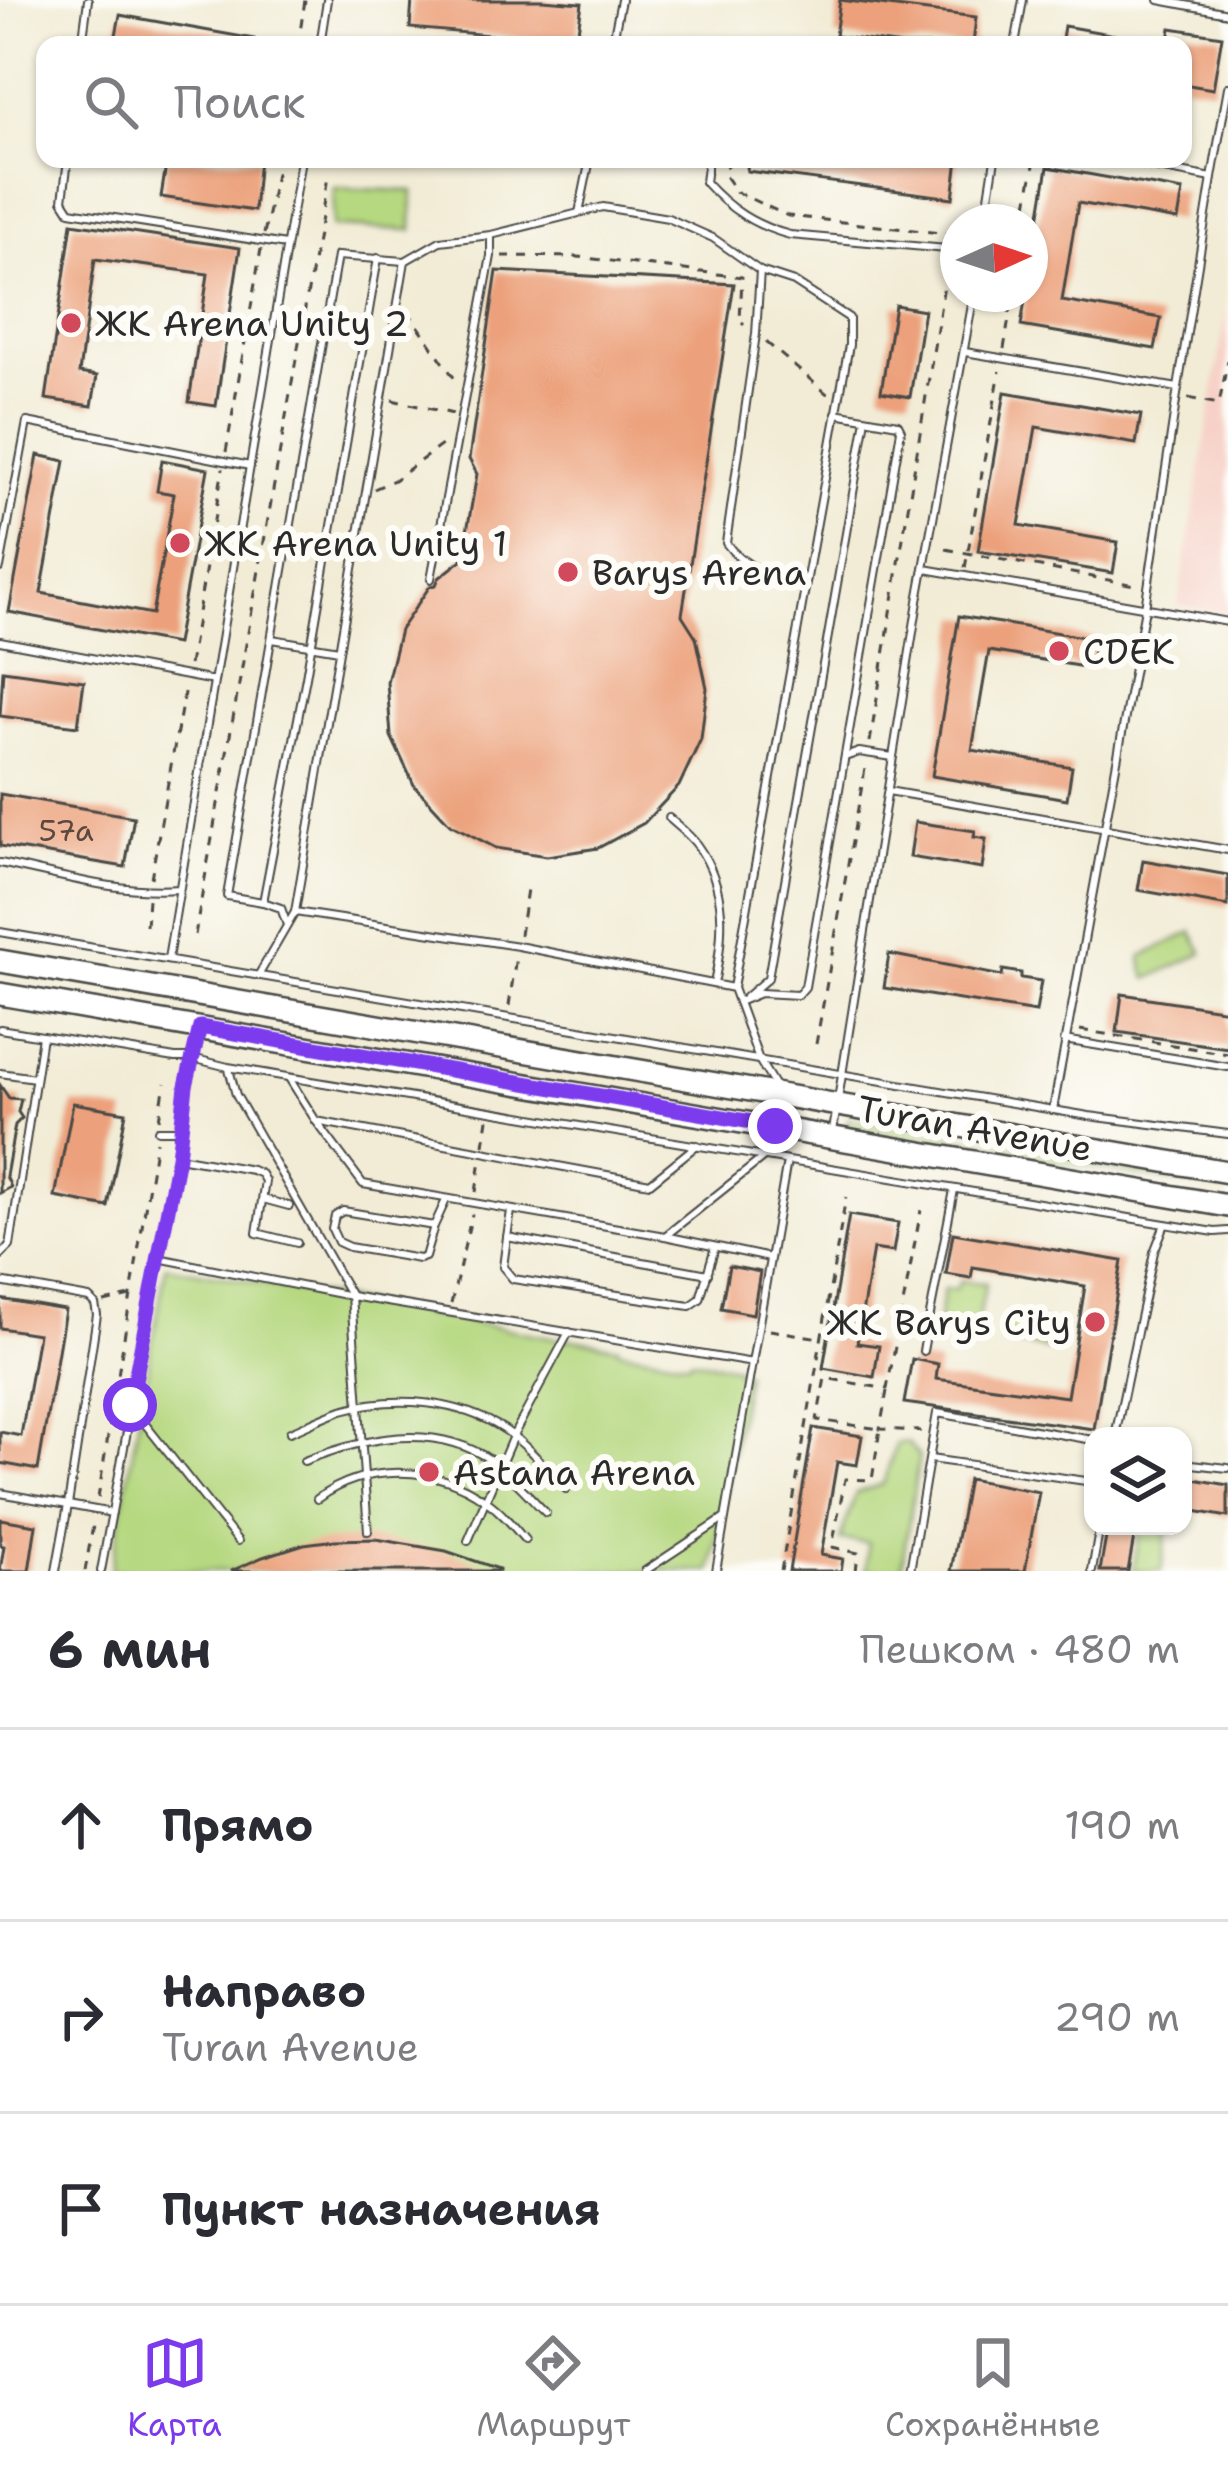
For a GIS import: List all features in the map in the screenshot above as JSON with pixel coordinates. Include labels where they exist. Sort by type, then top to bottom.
[{"type":"main road","name":"Turan Avenue","points":[[0,962],[1228,1172]]},
{"type":"main road","name":"Turan Avenue","points":[[0,994],[1228,1206]]},
{"type":"lane","points":[[83,36],[88,0]]},
{"type":"lane","points":[[321,36],[327,0]]},
{"type":"lane","points":[[614,36],[621,0]]},
{"type":"lane","points":[[1017,36],[1023,0]]},
{"type":"lane","points":[[1159,0],[1228,13]]},
{"type":"lane","points":[[1053,1110],[1145,608],[1228,87]]},
{"type":"lane","points":[[67,168],[63,200],[70,211],[286,245]]},
{"type":"lane","points":[[168,959],[299,168]]},
{"type":"lane","points":[[579,213],[588,168]]},
{"type":"lane","points":[[707,168],[705,182],[728,207],[770,230],[790,236],[940,249]]},
{"type":"lane","points":[[988,204],[994,168]]},
{"type":"lane","points":[[1159,168],[1212,178]]},
{"type":"lane","points":[[287,925],[281,908],[227,896],[337,256],[405,260],[440,241],[491,235],[603,207],[668,218],[713,238],[760,272],[794,281],[849,318],[850,345],[733,988],[759,1060],[781,1095]]},
{"type":"lane","points":[[431,579],[491,235]]},
{"type":"lane","points":[[263,902],[378,258]]},
{"type":"lane","points":[[258,976],[295,912],[405,260]]},
{"type":"lane","points":[[760,272],[756,334],[726,543],[767,574],[805,585]]},
{"type":"lane","points":[[832,1136],[971,312]]},
{"type":"lane","points":[[965,352],[1178,393]]},
{"type":"lane","points":[[740,1001],[768,992],[798,995],[805,987],[901,430],[898,424],[836,413]]},
{"type":"lane","points":[[740,1001],[768,978],[866,419]]},
{"type":"lane","points":[[0,568],[27,422],[250,466]]},
{"type":"lane","points":[[925,569],[1228,622]]},
{"type":"lane","points":[[271,639],[339,650]]},
{"type":"lane","points":[[0,641],[214,681]]},
{"type":"lane","points":[[845,757],[868,752],[893,757]]},
{"type":"lane","points":[[888,791],[1228,850]]},
{"type":"lane","points":[[669,818],[697,844],[721,894],[723,943],[714,984]]},
{"type":"lane","points":[[0,863],[119,888],[179,889]]},
{"type":"lane","points":[[295,912],[518,946],[733,988]]},
{"type":"lane","points":[[0,932],[1053,1110],[1228,1135]]},
{"type":"lane","points":[[101,1571],[206,997]]},
{"type":"lane","points":[[0,1029],[954,1190],[1228,1231]]},
{"type":"lane","points":[[0,1256],[10,1246],[42,1036]]},
{"type":"lane","points":[[1064,1040],[1228,1066]]},
{"type":"lane","points":[[228,1067],[236,1095],[351,1296],[368,1531]]},
{"type":"lane","points":[[0,1073],[35,1078]]},
{"type":"lane","points":[[289,1078],[363,1184],[770,1258]]},
{"type":"lane","points":[[316,1121],[650,1183],[697,1145]]},
{"type":"lane","points":[[158,1130],[179,1130]]},
{"type":"lane","points":[[178,1157],[261,1174],[265,1181],[257,1233],[297,1243]]},
{"type":"lane","points":[[665,1236],[764,1157]]},
{"type":"lane","points":[[716,1571],[787,1160]]},
{"type":"lane","points":[[923,1351],[954,1190]]},
{"type":"lane","points":[[262,1199],[289,1206]]},
{"type":"lane","points":[[434,1226],[343,1210],[335,1216],[332,1229],[338,1242],[349,1247],[419,1259],[425,1257],[446,1200]]},
{"type":"lane","points":[[511,1210],[503,1267],[513,1279],[690,1306],[700,1299],[715,1247]]},
{"type":"lane","points":[[1117,1427],[1154,1252],[1165,1224]]},
{"type":"lane","points":[[508,1237],[708,1274]]},
{"type":"lane","points":[[158,1258],[351,1296],[752,1363]]},
{"type":"lane","points":[[0,1282],[88,1298],[98,1315],[56,1571]]},
{"type":"lane","points":[[468,1541],[513,1436],[569,1332]]},
{"type":"lane","points":[[290,1432],[361,1406],[403,1402],[453,1407],[513,1436],[566,1489]]},
{"type":"lane","points":[[130,1405],[238,1541]]},
{"type":"lane","points":[[910,1571],[938,1413],[1084,1438]]},
{"type":"lane","points":[[304,1461],[362,1441],[402,1436],[447,1441],[500,1468],[546,1513]]},
{"type":"lane","points":[[930,1459],[1084,1481]]},
{"type":"lane","points":[[1192,1463],[1228,1468]]},
{"type":"lane","points":[[317,1498],[365,1477],[404,1472],[437,1476],[485,1500],[525,1540]]},
{"type":"lane","points":[[0,1493],[112,1513]]},
{"type":"lane","points":[[645,1571],[725,1518]]},
{"type":"lane","points":[[1092,1571],[1098,1535]]},
{"type":"path","points":[[299,36],[305,0]]},
{"type":"path","points":[[146,926],[148,891],[276,168]]},
{"type":"path","points":[[726,168],[724,176],[736,192],[788,216],[940,233]]},
{"type":"path","points":[[1027,204],[1033,168]]},
{"type":"path","points":[[195,935],[328,177]]},
{"type":"path","points":[[490,256],[578,257],[742,277],[740,321],[838,403]]},
{"type":"path","points":[[399,298],[465,394]]},
{"type":"path","points":[[816,1044],[943,312]]},
{"type":"path","points":[[964,576],[1009,312]]},
{"type":"path","points":[[1178,393],[1219,404],[1228,360]]},
{"type":"path","points":[[382,398],[461,415]]},
{"type":"path","points":[[366,494],[458,434]]},
{"type":"path","points":[[946,549],[1148,588]]},
{"type":"path","points":[[1067,1028],[1228,1054]]},
{"type":"path","points":[[85,1571],[165,1083]]},
{"type":"path","points":[[449,1311],[474,1205],[489,1111]]},
{"type":"path","points":[[781,1571],[846,1197]]},
{"type":"path","points":[[856,1571],[858,1553],[832,1547],[845,1479],[872,1480],[921,1210]]},
{"type":"path","points":[[95,1304],[132,1296]]},
{"type":"path","points":[[758,1328],[821,1338]]},
{"type":"path","points":[[887,1389],[825,1378],[817,1420],[934,1431]]},
{"type":"shaded area","points":[[1228,304],[1228,614],[1178,605]]},
{"type":"green space","points":[[334,188],[413,191],[412,230],[332,227]]},
{"type":"green space","points":[[1192,932],[1203,953],[1147,979],[1141,957]]},
{"type":"green space","points":[[848,1118],[1228,1182],[1228,1191],[846,1127]]},
{"type":"green space","name":"Astana Arena","points":[[166,1266],[618,1350],[736,1367],[746,1373],[711,1571],[111,1571]]},
{"type":"green space","points":[[960,1281],[986,1283],[976,1329],[938,1321],[944,1289],[955,1290]]},
{"type":"green space","points":[[1007,1315],[1055,1325],[1050,1350],[1002,1341]]},
{"type":"green space","points":[[908,1443],[919,1457],[901,1571],[866,1571],[868,1543],[840,1540],[856,1493],[883,1484],[896,1444]]},
{"type":"green space","points":[[1139,1535],[1167,1535],[1161,1571],[1133,1571]]},
{"type":"building","points":[[412,0],[582,3],[577,36],[500,36],[410,28]]},
{"type":"building","points":[[840,0],[976,17],[974,36],[835,36]]},
{"type":"building","points":[[120,15],[237,36],[116,36]]},
{"type":"building","points":[[1064,26],[1115,35],[1115,36],[1062,36]]},
{"type":"building","points":[[1171,28],[1222,36],[1213,89],[1192,86],[1192,36],[1170,36]]},
{"type":"building","points":[[166,168],[258,168],[254,211],[161,197]]},
{"type":"building","points":[[747,168],[957,168],[953,198]]},
{"type":"building","points":[[1048,168],[1183,191],[1178,220],[1078,203],[1062,301],[1161,318],[1155,349],[1021,326],[1023,312],[1048,312],[1048,204],[1042,204]]},
{"type":"building","name":"ЖК Arena Unity 2","points":[[72,223],[240,248],[216,406],[189,402],[208,274],[95,259],[79,373],[97,376],[92,406],[46,399]]},
{"type":"building","name":"Barys Arena","points":[[497,271],[734,284],[682,615],[696,637],[707,688],[701,739],[679,786],[644,823],[598,848],[547,856],[496,848],[450,824],[414,785],[391,736],[387,682],[400,630],[430,586],[462,560],[477,474],[469,459]]},
{"type":"building","points":[[895,305],[924,310],[910,397],[881,392]]},
{"type":"building","points":[[1005,392],[1141,415],[1136,444],[1036,427],[1019,525],[1118,542],[1113,573],[978,551]]},
{"type":"building","name":"ЖК Arena Unity 1","points":[[38,455],[65,461],[41,593],[152,614],[174,494],[157,491],[162,460],[208,469],[176,644],[9,612]]},
{"type":"building","points":[[959,616],[1095,639],[1090,668],[989,651],[972,750],[1072,767],[1067,799],[932,776]]},
{"type":"building","points":[[3,670],[84,681],[78,726],[0,716]]},
{"type":"building","points":[[0,794],[134,817],[125,867],[0,846]]},
{"type":"building","points":[[915,822],[975,831],[974,837],[986,839],[982,869],[910,857]]},
{"type":"building","points":[[1143,860],[1228,875],[1228,906],[1138,890]]},
{"type":"building","points":[[889,954],[1002,976],[1003,970],[1021,973],[1021,978],[1041,981],[1036,1012],[884,988]]},
{"type":"building","points":[[1122,994],[1228,1010],[1228,1048],[1117,1032]]},
{"type":"building","points":[[0,1085],[9,1098],[21,1099],[18,1112],[22,1118],[15,1125],[6,1176],[11,1187],[0,1193]]},
{"type":"building","points":[[73,1103],[126,1112],[108,1207],[55,1197]]},
{"type":"building","points":[[849,1215],[898,1223],[893,1252],[873,1249],[857,1343],[879,1346],[874,1377],[823,1368]]},
{"type":"building","name":"ЖК Barys City","points":[[953,1233],[1122,1261],[1094,1427],[904,1403],[912,1359],[938,1364],[936,1379],[1067,1397],[1085,1286],[973,1267],[971,1278],[946,1274]]},
{"type":"building","points":[[729,1266],[760,1272],[753,1314],[721,1308]]},
{"type":"building","points":[[0,1299],[65,1310],[38,1470],[0,1463],[0,1432],[21,1436],[38,1334],[0,1328]]},
{"type":"building","points":[[813,1428],[862,1436],[857,1465],[837,1462],[821,1555],[843,1559],[841,1571],[789,1571]]},
{"type":"building","points":[[968,1479],[1039,1492],[1025,1571],[951,1571]]},
{"type":"building","points":[[1192,1479],[1228,1485],[1228,1517],[1192,1511]]},
{"type":"building","points":[[0,1519],[36,1525],[29,1571],[0,1571],[4,1546],[0,1545]]},
{"type":"building","points":[[1106,1535],[1134,1535],[1128,1571],[1100,1571]]},
{"type":"building","points":[[376,1539],[446,1551],[499,1571],[231,1571],[304,1544]]},
{"type":"place","name":"ЖК Arena Unity 2","points":[[71,323]]},
{"type":"place","name":"ЖК Arena Unity 1","points":[[180,543]]},
{"type":"place","name":"Barys Arena","points":[[568,572]]},
{"type":"place","name":"CDEK","points":[[1059,651]]},
{"type":"place","name":"ЖК Barys City","points":[[1095,1322]]},
{"type":"place","name":"Astana Arena","points":[[429,1472]]},
{"type":"route","points":[[130,1405],[200,1027],[775,1126]]}]
